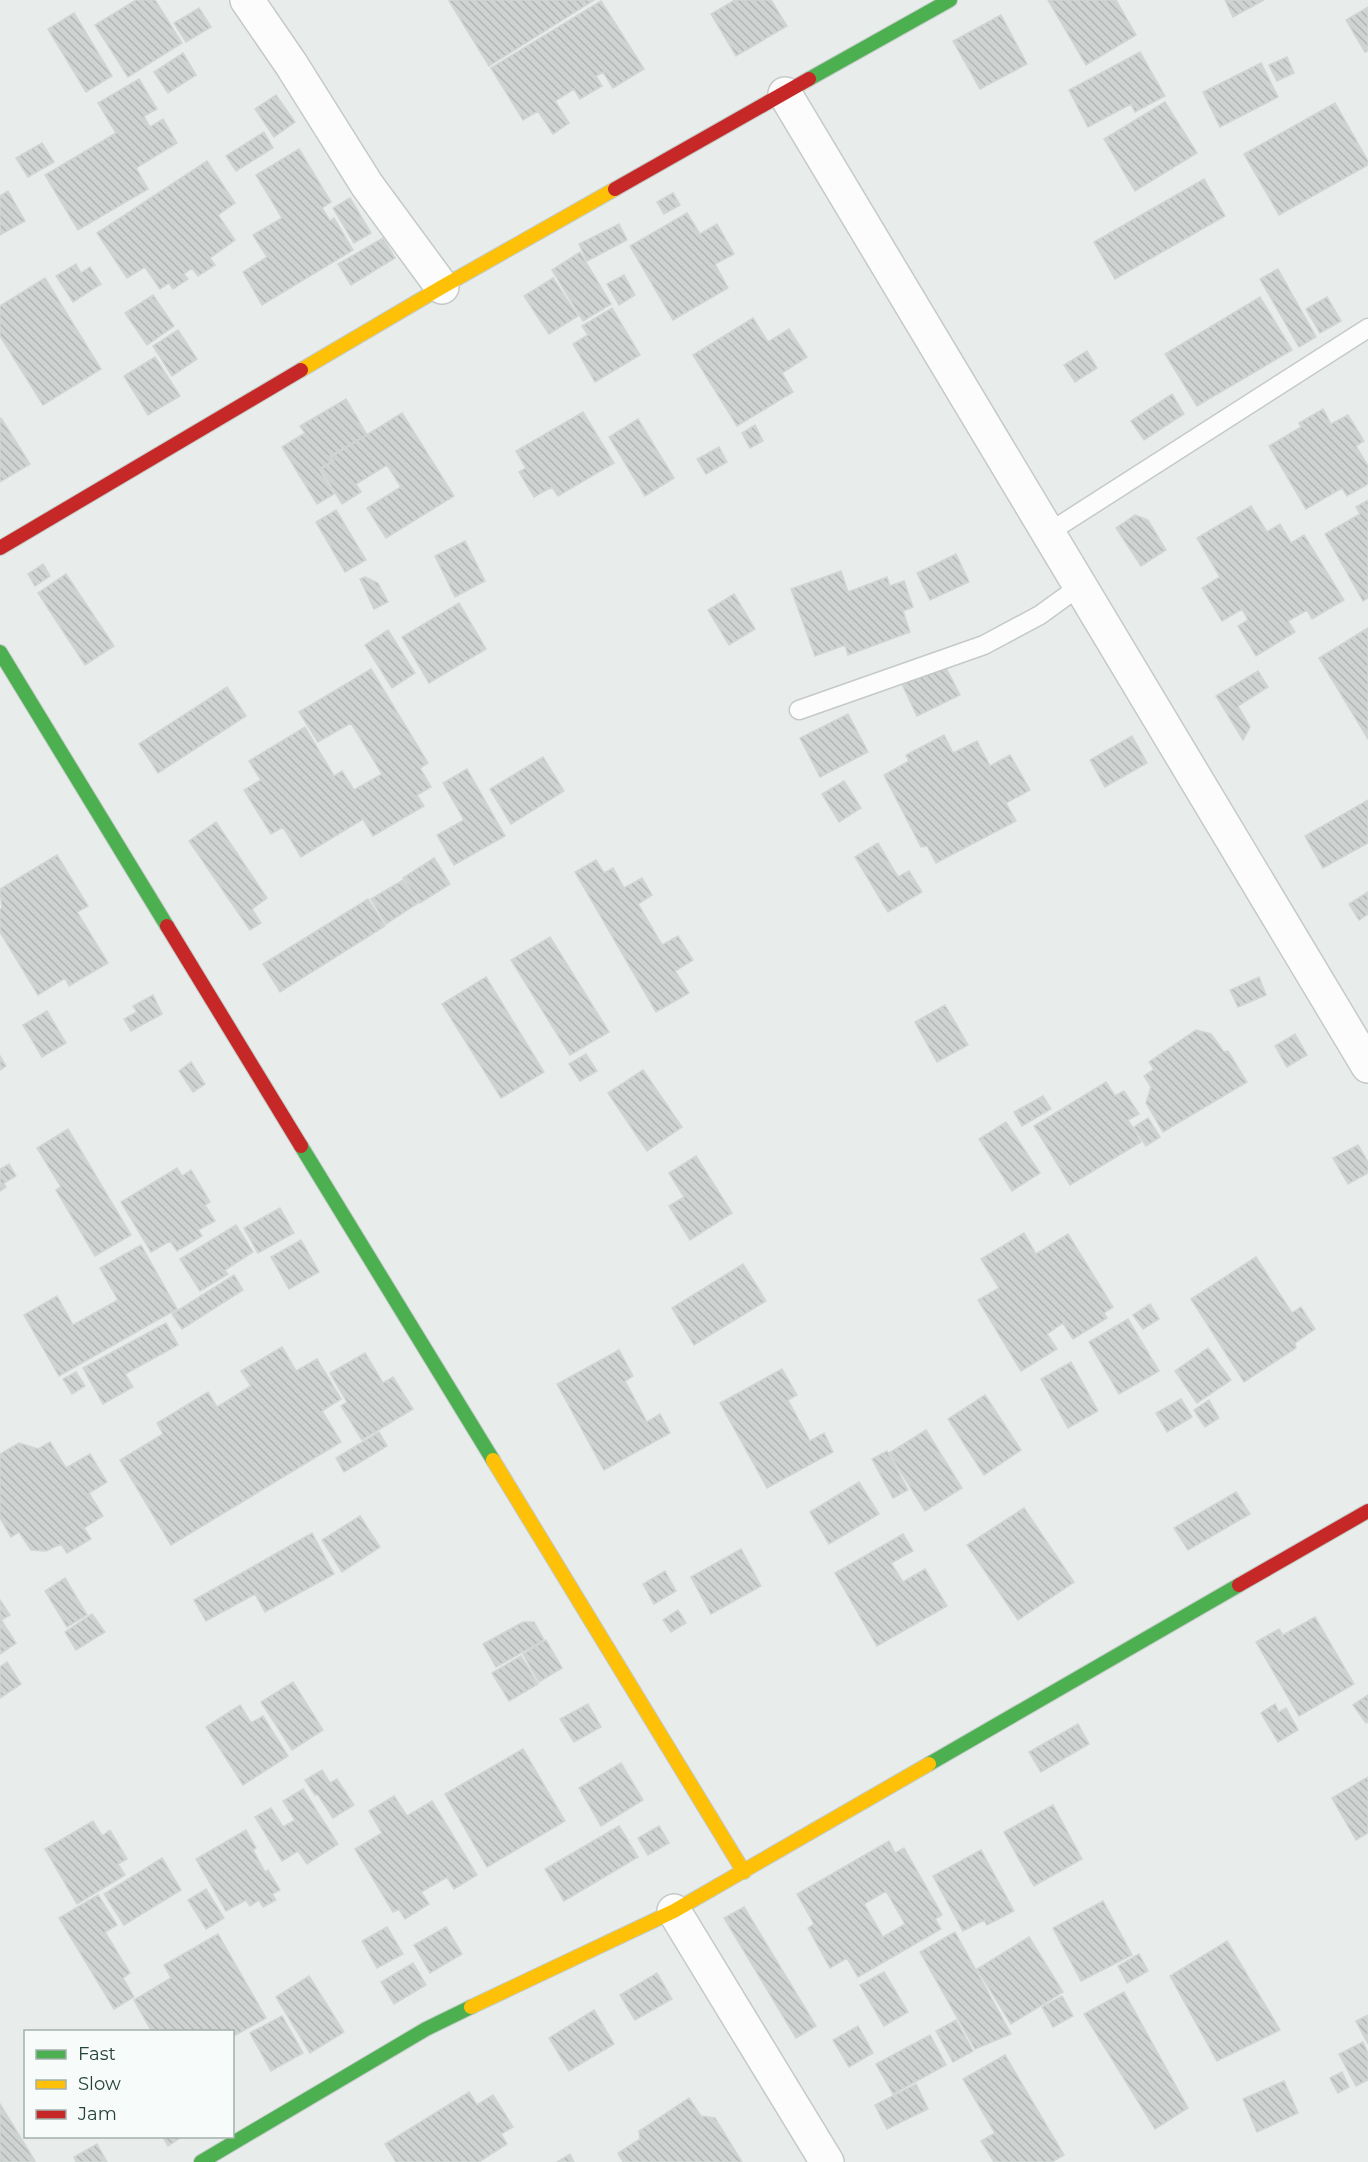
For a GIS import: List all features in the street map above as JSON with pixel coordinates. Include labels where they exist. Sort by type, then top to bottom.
[{"type":"street","points":[[247,0],[291,64],[367,185],[442,287]]},
{"type":"street","points":[[0,548],[442,287],[950,0]]},
{"type":"street","points":[[785,94],[1368,1066]]},
{"type":"street","points":[[0,652],[744,1872]]},
{"type":"street","points":[[201,2162],[426,2029],[674,1911],[744,1872],[1368,1511]]},
{"type":"street","points":[[674,1911],[827,2162]]},
{"type":"lane","points":[[1048,533],[1368,328]]},
{"type":"lane","points":[[799,710],[984,645],[1040,615],[1080,586]]},
{"type":"building","points":[[136,0],[155,0],[182,43],[128,77],[95,25]]},
{"type":"building","points":[[594,0],[489,66],[449,1]]},
{"type":"building","points":[[735,0],[771,0],[787,26],[736,56],[711,14]]},
{"type":"building","points":[[1048,0],[1116,0],[1136,35],[1086,65]]},
{"type":"building","points":[[1225,0],[1264,0],[1233,17]]},
{"type":"building","points":[[601,1],[644,69],[613,88],[603,72],[596,76],[602,86],[580,99],[574,89],[555,101],[569,123],[553,134],[538,111],[523,120],[491,68]]},
{"type":"building","points":[[1368,7],[1368,51],[1365,52],[1346,20]]},
{"type":"building","points":[[199,8],[211,27],[186,42],[174,23]]},
{"type":"building","points":[[74,13],[112,76],[86,92],[48,29]]},
{"type":"building","points":[[1001,15],[1027,64],[980,89],[953,41]]},
{"type":"building","points":[[1140,52],[1165,96],[1135,112],[1131,104],[1088,127],[1069,90]]},
{"type":"building","points":[[183,53],[196,75],[168,93],[154,72]]},
{"type":"building","points":[[1287,57],[1294,73],[1277,81],[1269,65]]},
{"type":"building","points":[[1261,63],[1278,97],[1220,127],[1203,92]]},
{"type":"building","points":[[139,79],[157,109],[144,116],[150,127],[163,119],[177,143],[136,168],[148,189],[78,230],[45,175],[116,133],[98,103]]},
{"type":"building","points":[[276,95],[295,122],[274,137],[255,109]]},
{"type":"building","points":[[1165,102],[1197,153],[1135,191],[1104,139]]},
{"type":"building","points":[[1335,103],[1368,161],[1368,165],[1279,215],[1244,154]]},
{"type":"building","points":[[264,132],[273,148],[236,171],[226,156]]},
{"type":"building","points":[[42,143],[54,162],[28,177],[16,158]]},
{"type":"building","points":[[299,149],[331,202],[322,208],[330,221],[334,218],[353,250],[262,305],[243,272],[267,257],[253,235],[282,218],[256,175]]},
{"type":"building","points":[[207,161],[235,203],[218,215],[235,240],[210,258],[215,265],[198,276],[192,268],[184,274],[188,279],[173,289],[169,283],[160,289],[145,267],[127,278],[97,233]]},
{"type":"building","points":[[1204,179],[1225,216],[1115,279],[1094,242]]},
{"type":"building","points":[[8,191],[25,221],[0,235],[0,196]]},
{"type":"building","points":[[673,193],[680,205],[664,214],[657,202]]},
{"type":"building","points":[[350,198],[371,233],[354,243],[333,208]]},
{"type":"building","points":[[687,213],[700,234],[717,224],[734,254],[715,264],[728,288],[673,320],[630,246]]},
{"type":"building","points":[[619,224],[627,240],[587,261],[579,244]]},
{"type":"building","points":[[383,238],[395,258],[351,285],[338,264]]},
{"type":"building","points":[[580,252],[611,304],[583,321],[552,270]]},
{"type":"building","points":[[76,264],[81,273],[90,267],[101,284],[73,302],[56,276]]},
{"type":"building","points":[[1278,269],[1316,337],[1299,347],[1260,279]]},
{"type":"building","points":[[624,275],[635,295],[619,305],[607,284]]},
{"type":"building","points":[[45,278],[101,369],[43,405],[0,336],[0,306]]},
{"type":"building","points":[[553,278],[578,316],[549,334],[524,296]]},
{"type":"building","points":[[153,295],[174,326],[147,345],[125,313]]},
{"type":"building","points":[[1260,297],[1292,350],[1197,406],[1165,354]]},
{"type":"building","points":[[1327,297],[1341,321],[1320,333],[1306,309]]},
{"type":"building","points":[[612,308],[640,355],[595,382],[573,344],[588,335],[582,326]]},
{"type":"building","points":[[753,318],[768,342],[789,329],[807,357],[782,373],[793,392],[737,426],[693,355]]},
{"type":"building","points":[[178,330],[197,359],[172,376],[153,346]]},
{"type":"building","points":[[1087,351],[1097,368],[1075,382],[1064,365]]},
{"type":"building","points":[[155,357],[180,396],[148,415],[124,376]]},
{"type":"building","points":[[1172,394],[1184,414],[1144,440],[1131,421]]},
{"type":"building","points":[[346,399],[367,435],[330,456],[333,461],[319,469],[334,494],[317,504],[282,447],[305,433],[300,426]]},
{"type":"building","points":[[1323,409],[1331,424],[1348,415],[1364,441],[1356,446],[1368,466],[1368,484],[1347,496],[1342,488],[1306,509],[1269,446],[1301,427],[1299,423]]},
{"type":"building","points":[[583,412],[614,463],[558,496],[552,487],[534,497],[519,472],[526,468],[516,451]]},
{"type":"building","points":[[402,413],[454,496],[386,538],[367,508],[401,487],[387,465],[356,484],[361,492],[342,504],[321,469],[334,461],[331,457]]},
{"type":"building","points":[[0,419],[30,464],[0,482]]},
{"type":"building","points":[[638,419],[674,478],[645,496],[609,437]]},
{"type":"building","points":[[755,425],[763,441],[750,448],[742,433]]},
{"type":"building","points":[[719,447],[727,462],[706,474],[697,459]]},
{"type":"building","points":[[1368,500],[1368,598],[1363,601],[1325,534],[1360,514],[1356,507]]},
{"type":"building","points":[[1251,506],[1267,532],[1280,524],[1291,543],[1304,535],[1344,600],[1312,619],[1307,610],[1288,621],[1295,632],[1256,656],[1238,626],[1248,620],[1242,609],[1222,621],[1202,588],[1220,577],[1197,538]]},
{"type":"building","points":[[336,510],[366,560],[345,572],[316,522]]},
{"type":"building","points":[[1135,515],[1148,520],[1166,550],[1141,566],[1116,528]]},
{"type":"building","points":[[465,541],[485,581],[455,597],[435,556]]},
{"type":"building","points":[[956,554],[969,582],[930,600],[917,573]]},
{"type":"building","points":[[43,564],[50,576],[35,586],[28,574]]},
{"type":"building","points":[[841,571],[848,592],[887,577],[890,586],[904,581],[913,607],[903,611],[910,632],[848,655],[845,645],[815,656],[791,589]]},
{"type":"building","points":[[66,574],[114,646],[85,665],[38,593]]},
{"type":"building","points":[[365,577],[378,583],[388,602],[374,609],[360,579]]},
{"type":"building","points":[[734,594],[755,629],[729,645],[708,610]]},
{"type":"building","points":[[459,603],[486,649],[429,683],[402,637]]},
{"type":"building","points":[[1368,628],[1368,739],[1319,658]]},
{"type":"building","points":[[388,630],[415,673],[392,688],[365,645]]},
{"type":"building","points":[[944,664],[960,695],[917,716],[902,684]]},
{"type":"building","points":[[371,669],[428,763],[420,768],[431,787],[417,795],[424,806],[373,836],[363,819],[301,857],[283,827],[271,834],[244,790],[261,780],[249,761],[305,727],[334,776],[342,771],[354,790],[382,774],[351,723],[318,742],[299,712]]},
{"type":"building","points":[[1258,671],[1268,687],[1238,706],[1250,727],[1243,740],[1216,696]]},
{"type":"building","points":[[227,687],[246,716],[158,773],[139,744]]},
{"type":"building","points":[[848,714],[868,752],[820,777],[800,738]]},
{"type":"building","points":[[944,735],[953,753],[977,741],[990,766],[1010,755],[1030,790],[1006,803],[1016,821],[936,863],[927,846],[921,847],[884,775],[909,761],[906,755]]},
{"type":"building","points":[[1132,736],[1147,763],[1105,787],[1090,760]]},
{"type":"building","points":[[543,757],[564,791],[511,824],[490,789]]},
{"type":"building","points":[[467,769],[505,836],[454,865],[437,835],[464,820],[443,783]]},
{"type":"building","points":[[844,781],[861,808],[839,822],[822,794]]},
{"type":"building","points":[[1368,800],[1368,843],[1323,868],[1305,836]]},
{"type":"building","points":[[216,822],[267,898],[252,909],[261,923],[250,930],[189,841]]},
{"type":"building","points":[[878,843],[898,877],[909,871],[922,892],[888,912],[855,857]]},
{"type":"building","points":[[57,855],[88,906],[77,912],[108,963],[69,986],[65,978],[38,995],[0,932],[0,909],[2,908],[0,889]]},
{"type":"building","points":[[434,858],[450,884],[420,903],[403,878]]},
{"type":"building","points":[[596,860],[604,873],[613,868],[624,888],[642,878],[652,895],[638,904],[662,945],[678,936],[693,960],[675,971],[689,993],[656,1012],[575,872]]},
{"type":"building","points":[[403,880],[418,903],[386,924],[371,899]]},
{"type":"building","points":[[1368,892],[1368,914],[1359,920],[1349,904]]},
{"type":"building","points":[[368,899],[385,926],[280,992],[263,964]]},
{"type":"building","points":[[550,937],[609,1032],[570,1055],[511,960]]},
{"type":"building","points":[[486,977],[544,1072],[501,1098],[442,1004]]},
{"type":"building","points":[[1259,977],[1266,995],[1238,1007],[1230,990]]},
{"type":"building","points":[[153,995],[162,1014],[131,1031],[124,1019],[137,1012],[133,1006]]},
{"type":"building","points":[[945,1005],[968,1045],[937,1062],[915,1022]]},
{"type":"building","points":[[47,1011],[66,1043],[42,1057],[23,1025]]},
{"type":"building","points":[[1196,1030],[1211,1034],[1224,1052],[1228,1051],[1247,1082],[1163,1132],[1146,1103],[1151,1087],[1144,1076],[1154,1069],[1149,1062]]},
{"type":"building","points":[[1295,1034],[1307,1055],[1287,1067],[1275,1046]]},
{"type":"building","points":[[586,1054],[597,1071],[580,1081],[569,1064]]},
{"type":"building","points":[[0,1056],[6,1066],[0,1070]]},
{"type":"building","points":[[191,1062],[205,1084],[193,1092],[179,1071]]},
{"type":"building","points":[[643,1070],[682,1127],[647,1151],[608,1093]]},
{"type":"building","points":[[1106,1082],[1115,1096],[1124,1091],[1139,1114],[1128,1120],[1141,1142],[1070,1185],[1034,1126]]},
{"type":"building","points":[[1043,1096],[1051,1109],[1022,1126],[1014,1112]]},
{"type":"building","points":[[1148,1118],[1160,1137],[1146,1146],[1134,1127]]},
{"type":"building","points":[[1006,1122],[1040,1173],[1012,1191],[979,1139]]},
{"type":"building","points":[[68,1129],[131,1235],[95,1256],[56,1190],[61,1187],[37,1148]]},
{"type":"building","points":[[1358,1145],[1368,1162],[1368,1173],[1348,1184],[1333,1158]]},
{"type":"building","points":[[696,1156],[732,1213],[690,1240],[669,1206],[684,1197],[669,1173]]},
{"type":"building","points":[[9,1164],[16,1176],[4,1183],[6,1187],[0,1191],[0,1169]]},
{"type":"building","points":[[177,1168],[182,1176],[191,1170],[210,1202],[205,1205],[215,1221],[198,1230],[202,1236],[177,1251],[170,1241],[151,1252],[121,1202]]},
{"type":"building","points":[[280,1208],[294,1233],[258,1253],[244,1228]]},
{"type":"building","points":[[236,1225],[253,1252],[225,1270],[228,1274],[200,1291],[180,1259]]},
{"type":"building","points":[[1024,1233],[1036,1254],[1068,1234],[1113,1307],[1104,1313],[1107,1318],[1073,1339],[1063,1323],[1047,1334],[1057,1349],[1021,1371],[978,1300],[999,1288],[981,1259]]},
{"type":"building","points":[[301,1240],[319,1272],[289,1289],[271,1257]]},
{"type":"building","points":[[141,1245],[177,1309],[59,1376],[24,1315],[57,1296],[73,1325],[118,1300],[100,1268]]},
{"type":"building","points":[[1256,1257],[1292,1313],[1301,1307],[1315,1329],[1295,1343],[1296,1348],[1244,1382],[1191,1299]]},
{"type":"building","points":[[743,1264],[766,1301],[694,1345],[672,1308]]},
{"type":"building","points":[[234,1275],[243,1290],[182,1329],[172,1314]]},
{"type":"building","points":[[1150,1304],[1159,1319],[1143,1329],[1133,1315]]},
{"type":"building","points":[[1128,1319],[1159,1371],[1119,1394],[1089,1342]]},
{"type":"building","points":[[166,1323],[178,1345],[125,1374],[133,1387],[103,1404],[83,1368]]},
{"type":"building","points":[[282,1347],[296,1371],[317,1359],[341,1399],[322,1411],[341,1442],[171,1545],[120,1460],[163,1434],[157,1423],[208,1392],[217,1407],[251,1386],[241,1371]]},
{"type":"building","points":[[1208,1348],[1231,1380],[1197,1403],[1175,1371]]},
{"type":"building","points":[[619,1350],[633,1376],[625,1381],[647,1422],[660,1414],[670,1433],[604,1470],[557,1384]]},
{"type":"building","points":[[365,1353],[383,1383],[393,1377],[413,1409],[362,1440],[341,1406],[347,1402],[330,1373]]},
{"type":"building","points":[[1071,1362],[1098,1411],[1068,1428],[1041,1379]]},
{"type":"building","points":[[782,1369],[797,1395],[788,1400],[810,1441],[824,1433],[833,1452],[767,1488],[720,1403]]},
{"type":"building","points":[[76,1372],[85,1386],[72,1394],[63,1379]]},
{"type":"building","points":[[985,1395],[1021,1450],[984,1475],[948,1419]]},
{"type":"building","points":[[1181,1399],[1192,1417],[1167,1432],[1156,1413]]},
{"type":"building","points":[[1209,1400],[1219,1418],[1205,1427],[1194,1410]]},
{"type":"building","points":[[926,1430],[962,1488],[925,1511],[889,1453]]},
{"type":"building","points":[[379,1432],[387,1446],[344,1472],[336,1458]]},
{"type":"building","points":[[50,1442],[66,1468],[90,1454],[107,1482],[89,1493],[103,1516],[84,1528],[91,1539],[67,1553],[61,1544],[46,1551],[31,1550],[19,1532],[11,1537],[0,1518],[0,1454],[19,1443],[38,1449]]},
{"type":"building","points":[[887,1451],[908,1490],[893,1498],[872,1459]]},
{"type":"building","points":[[859,1482],[879,1514],[829,1544],[810,1512]]},
{"type":"building","points":[[1236,1492],[1250,1514],[1188,1550],[1174,1528]]},
{"type":"building","points":[[1024,1508],[1074,1582],[1018,1620],[967,1545]]},
{"type":"building","points":[[360,1516],[380,1547],[342,1572],[322,1540]]},
{"type":"building","points":[[312,1533],[334,1574],[265,1612],[255,1594],[206,1621],[194,1600]]},
{"type":"building","points":[[903,1534],[913,1551],[891,1563],[903,1582],[925,1569],[947,1606],[877,1646],[835,1573]]},
{"type":"building","points":[[741,1549],[761,1586],[711,1614],[691,1577]]},
{"type":"building","points":[[665,1571],[676,1591],[654,1604],[643,1584]]},
{"type":"building","points":[[65,1578],[87,1615],[67,1627],[45,1591]]},
{"type":"building","points":[[0,1600],[10,1615],[1,1620],[16,1643],[0,1654]]},
{"type":"building","points":[[678,1610],[686,1623],[671,1632],[663,1620]]},
{"type":"building","points":[[92,1614],[105,1632],[76,1650],[65,1632]]},
{"type":"building","points":[[1315,1617],[1354,1684],[1299,1716],[1256,1642],[1279,1629],[1283,1635]]},
{"type":"building","points":[[523,1622],[534,1622],[544,1640],[496,1667],[483,1644]]},
{"type":"building","points":[[546,1640],[562,1668],[539,1682],[523,1654]]},
{"type":"building","points":[[521,1656],[538,1684],[509,1701],[492,1673]]},
{"type":"building","points":[[7,1662],[21,1684],[0,1698],[0,1667]]},
{"type":"building","points":[[293,1682],[323,1730],[292,1750],[261,1702]]},
{"type":"building","points":[[1368,1695],[1368,1722],[1366,1723],[1353,1705]]},
{"type":"building","points":[[588,1704],[601,1727],[574,1742],[560,1719]]},
{"type":"building","points":[[1275,1704],[1279,1712],[1286,1708],[1298,1730],[1278,1742],[1261,1713]]},
{"type":"building","points":[[240,1705],[251,1723],[263,1716],[288,1756],[243,1785],[206,1727]]},
{"type":"building","points":[[1078,1724],[1089,1744],[1041,1772],[1029,1752]]},
{"type":"building","points":[[523,1749],[565,1821],[487,1867],[445,1794]]},
{"type":"building","points":[[621,1763],[643,1800],[601,1826],[579,1788]]},
{"type":"building","points":[[322,1770],[330,1783],[337,1779],[354,1805],[333,1818],[305,1780]]},
{"type":"building","points":[[1368,1777],[1368,1833],[1356,1840],[1332,1798]]},
{"type":"building","points":[[303,1789],[338,1844],[307,1864],[298,1851],[282,1861],[255,1817],[271,1808],[283,1827],[295,1820],[283,1801]]},
{"type":"building","points":[[394,1796],[407,1816],[432,1801],[477,1875],[454,1889],[447,1877],[421,1892],[429,1904],[405,1919],[399,1909],[393,1912],[355,1849],[382,1833],[369,1811]]},
{"type":"building","points":[[1053,1805],[1082,1859],[1034,1886],[1004,1832]]},
{"type":"building","points":[[93,1821],[102,1836],[110,1830],[127,1859],[118,1864],[125,1875],[77,1904],[45,1849]]},
{"type":"building","points":[[619,1826],[638,1857],[564,1901],[545,1869]]},
{"type":"building","points":[[659,1826],[669,1843],[648,1855],[638,1838]]},
{"type":"building","points":[[246,1830],[256,1848],[253,1850],[265,1872],[268,1870],[280,1890],[272,1894],[276,1900],[263,1907],[259,1900],[250,1906],[246,1900],[226,1911],[196,1859]]},
{"type":"building","points":[[889,1841],[895,1853],[904,1848],[942,1915],[935,1919],[941,1929],[858,1977],[847,1958],[830,1968],[808,1928],[814,1924],[797,1894]],"holes":[[[886,1891],[905,1924],[883,1937],[864,1904]]]},
{"type":"building","points":[[981,1850],[1014,1911],[987,1925],[984,1920],[963,1931],[933,1876]]},
{"type":"building","points":[[162,1858],[181,1890],[124,1925],[104,1894]]},
{"type":"building","points":[[206,1889],[224,1918],[206,1929],[188,1900]]},
{"type":"building","points":[[98,1895],[117,1925],[105,1932],[130,1973],[123,1978],[134,1997],[114,2009],[59,1918]]},
{"type":"building","points":[[1103,1901],[1132,1955],[1081,1981],[1053,1928]]},
{"type":"building","points":[[744,1907],[816,2026],[796,2038],[724,1918]]},
{"type":"building","points":[[387,1927],[403,1954],[377,1968],[362,1941]]},
{"type":"building","points":[[446,1927],[462,1954],[430,1973],[414,1945]]},
{"type":"building","points":[[955,1932],[1011,2034],[975,2049],[920,1952]]},
{"type":"building","points":[[218,1934],[266,2018],[234,2036],[234,2030],[151,2030],[134,2000],[171,1978],[164,1965]]},
{"type":"building","points":[[1029,1937],[1063,1992],[1011,2024],[977,1969]]},
{"type":"building","points":[[1227,1941],[1280,2030],[1217,2061],[1170,1976]]},
{"type":"building","points":[[1139,1954],[1148,1971],[1127,1983],[1118,1966]]},
{"type":"building","points":[[413,1963],[426,1985],[394,2004],[381,1982]]},
{"type":"building","points":[[884,1972],[908,2012],[884,2026],[860,1985]]},
{"type":"building","points":[[657,1973],[672,1999],[635,2020],[620,1995]]},
{"type":"building","points":[[309,1976],[344,2032],[310,2053],[276,1997]]},
{"type":"building","points":[[1124,1992],[1188,2108],[1155,2129],[1084,2014]]},
{"type":"building","points":[[1062,1996],[1073,2016],[1053,2027],[1042,2007]]},
{"type":"building","points":[[594,2010],[614,2044],[569,2071],[549,2038]]},
{"type":"building","points":[[1368,2015],[1368,2044],[1356,2021]]},
{"type":"building","points":[[282,2016],[303,2053],[271,2071],[250,2033]]},
{"type":"building","points":[[956,2020],[973,2051],[953,2062],[936,2031]]},
{"type":"building","points":[[858,2026],[873,2053],[849,2067],[833,2040]]},
{"type":"building","points":[[930,2035],[946,2065],[893,2094],[876,2064]]},
{"type":"building","points":[[1363,2042],[1368,2053],[1368,2080],[1356,2086],[1339,2054]]},
{"type":"building","points":[[1005,2055],[1064,2155],[1052,2162],[994,2162],[981,2141],[995,2133],[963,2079]]},
{"type":"building","points":[[1342,2072],[1349,2087],[1338,2093],[1330,2078]]},
{"type":"building","points":[[1284,2081],[1298,2113],[1257,2132],[1243,2099]]},
{"type":"building","points":[[916,2084],[928,2109],[887,2129],[875,2105]]},
{"type":"building","points":[[469,2092],[477,2105],[493,2095],[513,2127],[501,2134],[507,2144],[479,2162],[396,2162],[385,2144]]},
{"type":"building","points":[[689,2098],[701,2116],[715,2118],[742,2162],[623,2162],[618,2153],[640,2139],[639,2131]]},
{"type":"building","points":[[0,2104],[35,2161],[34,2162],[0,2162]]},
{"type":"building","points":[[163,2138],[180,2138],[168,2146]]},
{"type":"building","points":[[97,2144],[107,2162],[76,2162],[74,2157]]},
{"type":"building","points":[[570,2154],[574,2162],[557,2162]]},
{"type":"traffic: fast","points":[[809,79],[950,0]]},
{"type":"traffic: fast","points":[[0,652],[167,926]]},
{"type":"traffic: fast","points":[[301,1146],[493,1460]]},
{"type":"traffic: fast","points":[[929,1764],[1239,1585]]},
{"type":"traffic: fast","points":[[201,2162],[426,2029],[471,2007]]},
{"type":"traffic: slow","points":[[301,370],[615,189]]},
{"type":"traffic: slow","points":[[493,1460],[744,1872]]},
{"type":"traffic: slow","points":[[471,2007],[674,1911],[929,1764]]},
{"type":"traffic: jam","points":[[615,189],[809,79]]},
{"type":"traffic: jam","points":[[0,548],[301,370]]},
{"type":"traffic: jam","points":[[167,926],[301,1146]]},
{"type":"traffic: jam","points":[[1239,1585],[1368,1511]]}]
